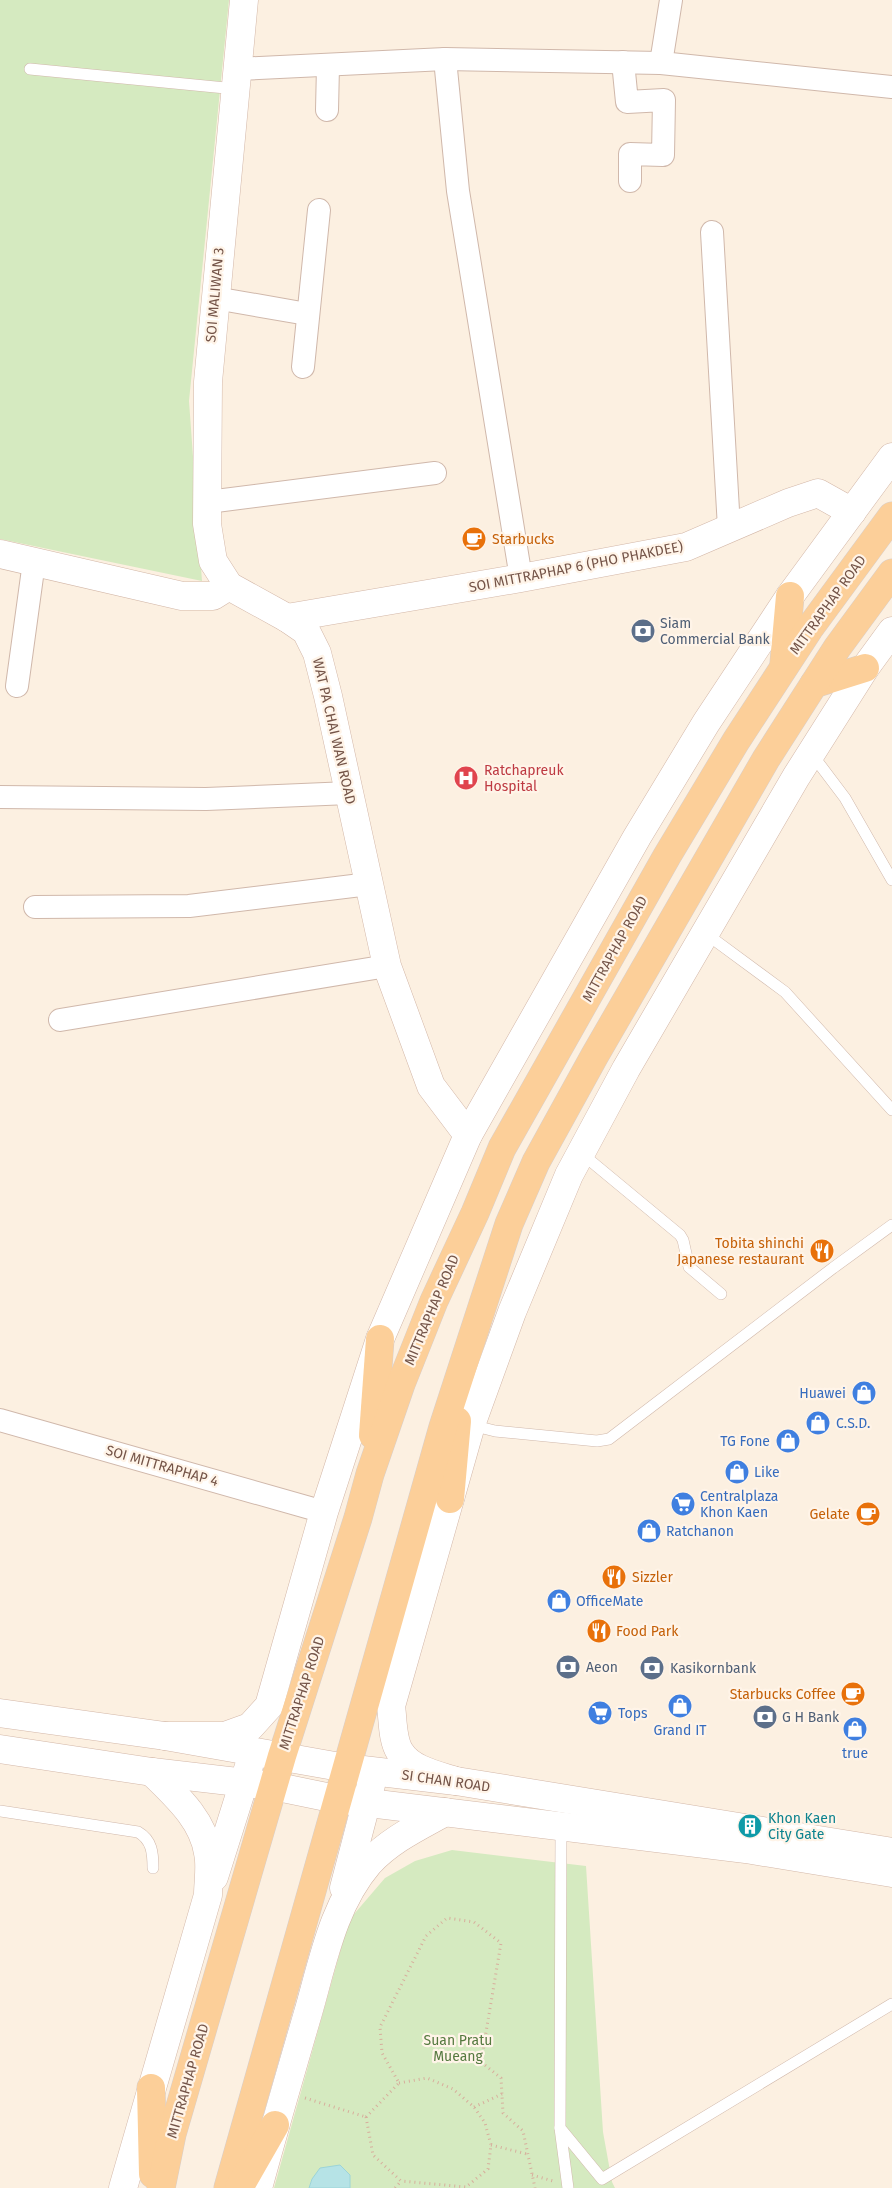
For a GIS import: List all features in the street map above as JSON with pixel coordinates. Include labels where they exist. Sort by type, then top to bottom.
[{"type":"main road","name":"SOI MALIWAN 3","points":[[228,586],[213,561],[207,524],[208,382],[244,0]]},
{"type":"main road","points":[[123,2188],[208,1896],[269,1706],[324,1512],[380,1339],[468,1135],[637,838],[706,723],[790,596],[892,457]]},
{"type":"main road","name":"SOI MITTRAPHAP 6 (PHO PHAKDEE)","points":[[288,618],[521,578],[686,547],[788,503],[818,493],[852,512]]},
{"type":"main road","name":"MITTRAPHAP ROAD","points":[[161,2188],[180,2106],[282,1756],[358,1518],[370,1474],[401,1384],[430,1310],[475,1213],[502,1148],[667,856],[736,741],[809,629],[892,516]]},
{"type":"main road","points":[[0,554],[182,596],[213,596],[228,586]]},
{"type":"main road","points":[[228,2188],[336,1798],[442,1427],[509,1224],[536,1162],[656,947],[766,759],[837,648],[892,573]]},
{"type":"main road","name":"WAT PA CHAI WAN ROAD","points":[[228,586],[288,618],[306,631],[317,654],[387,966],[431,1086],[468,1135]]},
{"type":"main road","points":[[784,667],[790,596]]},
{"type":"main road","points":[[258,2188],[339,1909],[391,1706],[471,1425],[512,1312],[558,1200],[626,1069],[811,753],[864,668],[892,631]]},
{"type":"main road","points":[[814,684],[864,668]]},
{"type":"main road","points":[[370,1474],[380,1339]]},
{"type":"main road","points":[[450,1499],[462,1370]]},
{"type":"main road","points":[[165,1736],[225,1736],[250,1727],[269,1706]]},
{"type":"main road","points":[[391,1706],[399,1752],[420,1769],[456,1781]]},
{"type":"main road","name":"SI CHAN ROAD","points":[[0,1713],[165,1736],[346,1768],[456,1781],[892,1852]]},
{"type":"main road","points":[[0,1749],[152,1772],[273,1786],[336,1798],[746,1849],[892,1873]]},
{"type":"main road","points":[[152,1772],[179,1799],[196,1820],[208,1853],[208,1896]]},
{"type":"main road","points":[[339,1909],[365,1869],[383,1849],[445,1812]]},
{"type":"main road","points":[[151,2088],[153,2188]]},
{"type":"main road","points":[[240,2188],[275,2126]]},
{"type":"street","points":[[661,63],[671,0]]},
{"type":"street","points":[[237,79],[328,66],[445,59],[661,63],[892,88]]},
{"type":"street","points":[[445,59],[458,191],[521,578]]},
{"type":"street","points":[[623,62],[627,102],[664,100],[663,155],[630,154],[630,181]]},
{"type":"street","points":[[327,110],[328,66]]},
{"type":"street","points":[[303,367],[318,210]]},
{"type":"street","points":[[712,232],[729,528]]},
{"type":"street","points":[[215,298],[307,314]]},
{"type":"street","points":[[208,502],[435,474]]},
{"type":"street","points":[[17,686],[34,562]]},
{"type":"street","points":[[0,797],[206,799],[349,793]]},
{"type":"street","points":[[35,907],[189,906],[369,884]]},
{"type":"street","points":[[60,1020],[387,966]]},
{"type":"street","name":"SOI MITTRAPHAP 4","points":[[0,1420],[324,1512]]},
{"type":"lane","points":[[30,69],[237,79]]},
{"type":"lane","points":[[811,753],[845,798],[892,880]]},
{"type":"lane","points":[[705,932],[785,992],[892,1110]]},
{"type":"lane","points":[[581,1153],[680,1235],[683,1240],[689,1267],[721,1294]]},
{"type":"lane","points":[[471,1425],[495,1431],[591,1440],[609,1439],[892,1225]]},
{"type":"lane","points":[[0,1811],[138,1832],[146,1837],[151,1845],[153,1868]]},
{"type":"lane","points":[[561,1825],[560,2128],[568,2187]]},
{"type":"lane","points":[[560,2128],[602,2179],[892,2004]]},
{"type":"path","points":[[399,2083],[382,2053],[380,2027],[426,1936],[447,1918],[474,1922],[501,1943],[481,2062],[501,2078],[503,2113],[523,2131],[535,2188]]},
{"type":"path","points":[[427,2078],[453,2089],[474,2107],[485,2123],[491,2145],[488,2169],[466,2188],[401,2181],[373,2156],[366,2117],[399,2083],[427,2078]]},
{"type":"path","points":[[474,2107],[502,2094]]},
{"type":"path","points":[[300,2097],[366,2117]]},
{"type":"path","points":[[491,2145],[528,2154]]},
{"type":"path","points":[[532,2175],[568,2187]]},
{"type":"path","points":[[394,2188],[401,2181]]},
{"type":"green space","points":[[0,0],[229,0],[189,401],[202,581],[0,539]]},
{"type":"green space","name":"Suan Pratu Mueang","points":[[452,1850],[586,1866],[603,2132],[612,2182],[615,2188],[350,2188],[350,2175],[312,2179],[309,2188],[274,2188],[349,1920],[385,1878],[415,1861]]},
{"type":"water","points":[[340,2165],[350,2175],[350,2188],[309,2188],[312,2179],[320,2168]]},
{"type":"place","name":"Starbucks","points":[[474,539]]},
{"type":"place","name":"Siam Commercial Bank","points":[[643,631]]},
{"type":"place","name":"Ratchapreuk Hospital","points":[[466,778]]},
{"type":"place","name":"Tobita shinchi Japanese restaurant","points":[[822,1251]]},
{"type":"place","name":"Huawei","points":[[864,1393]]},
{"type":"place","name":"C.S.D.","points":[[818,1423]]},
{"type":"place","name":"TG Fone","points":[[788,1441]]},
{"type":"place","name":"Like","points":[[737,1472]]},
{"type":"place","name":"Centralplaza Khon Kaen","points":[[683,1504]]},
{"type":"place","name":"Gelate","points":[[868,1514]]},
{"type":"place","name":"Ratchanon","points":[[649,1531]]},
{"type":"place","name":"Sizzler","points":[[614,1577]]},
{"type":"place","name":"OfficeMate","points":[[559,1601]]},
{"type":"place","name":"Food Park","points":[[599,1631]]},
{"type":"place","name":"Aeon","points":[[568,1667]]},
{"type":"place","name":"Kasikornbank","points":[[652,1668]]},
{"type":"place","name":"Starbucks Coffee","points":[[853,1694]]},
{"type":"place","name":"Grand IT","points":[[680,1706]]},
{"type":"place","name":"Tops","points":[[600,1713]]},
{"type":"place","name":"G H Bank","points":[[765,1717]]},
{"type":"place","name":"true","points":[[855,1729]]},
{"type":"place","name":"Khon Kaen City Gate","points":[[750,1826]]}]
